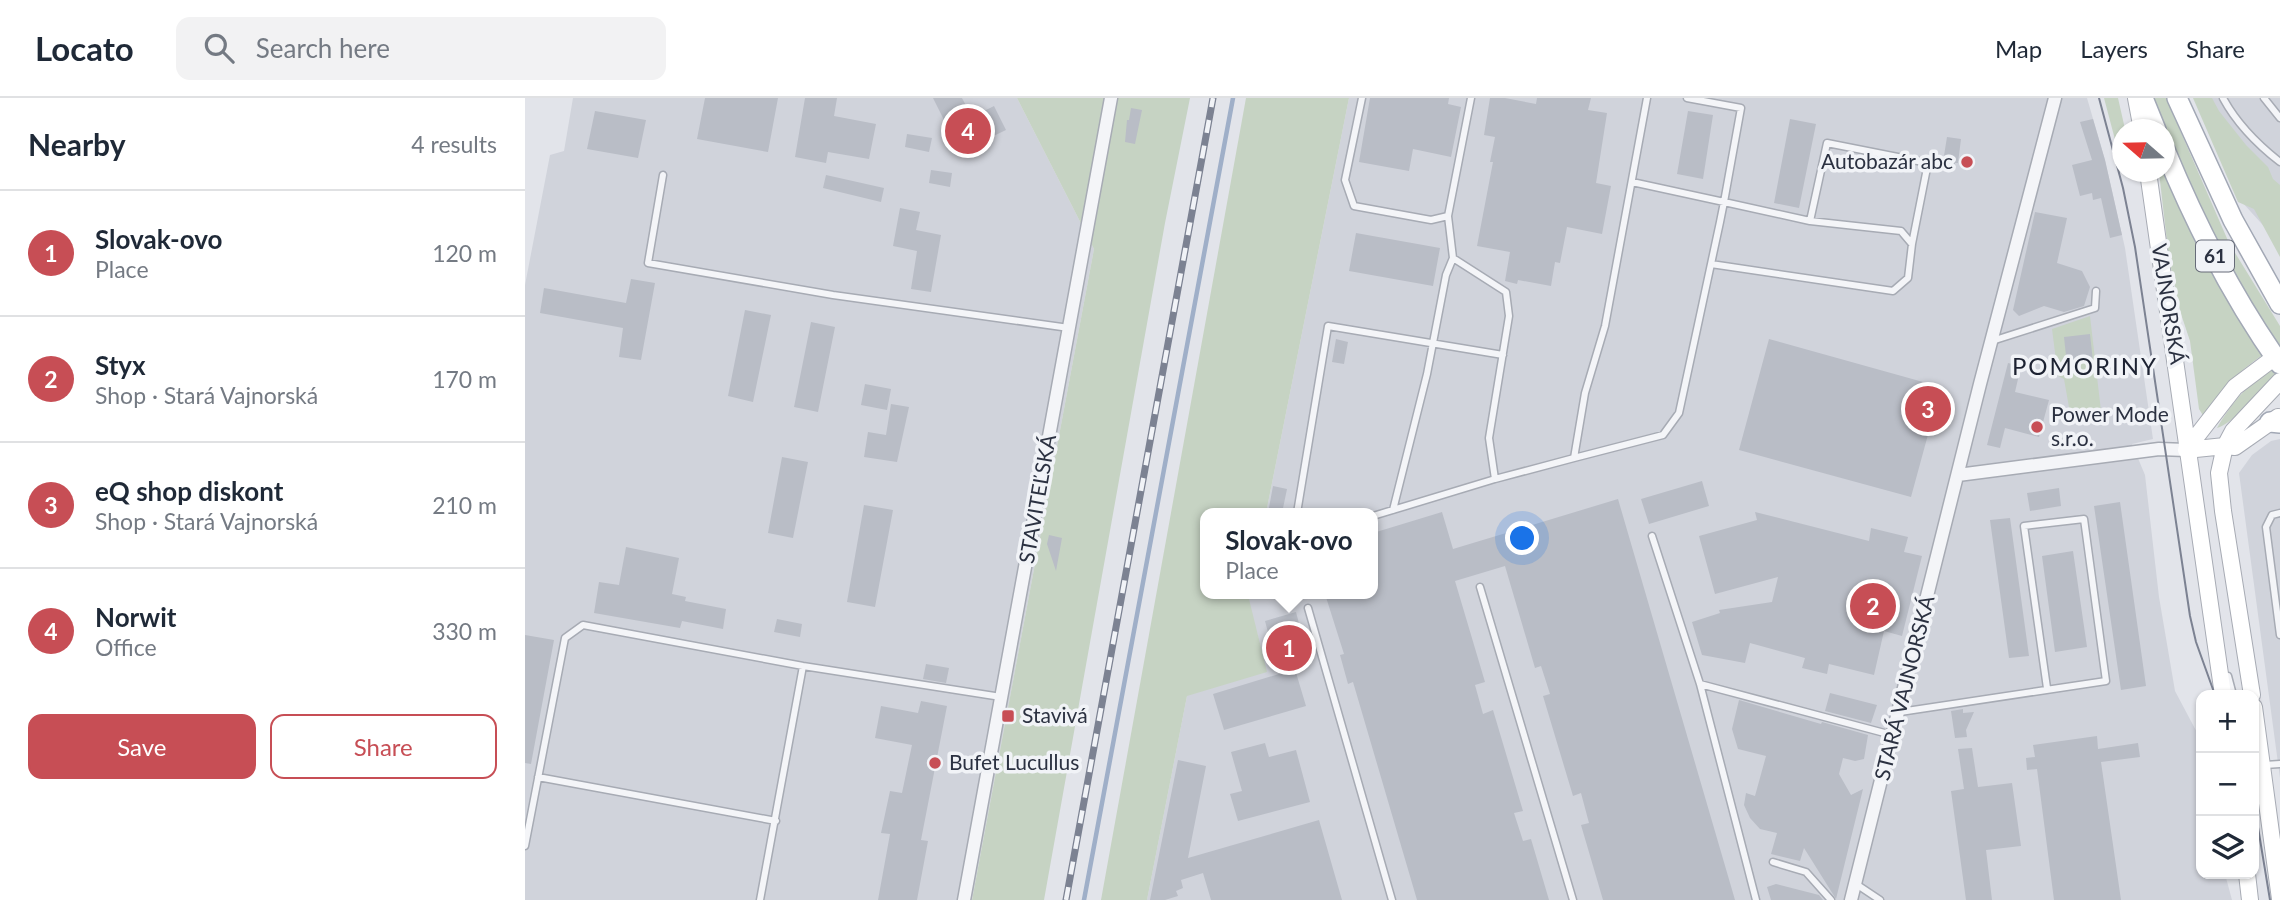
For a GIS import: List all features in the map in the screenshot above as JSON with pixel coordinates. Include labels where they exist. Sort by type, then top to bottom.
[{"type":"main road","points":[[2136,98],[2140,119]]},
{"type":"main road","points":[[2143,98],[2152,119]]},
{"type":"main road","name":"61","points":[[2177,98],[2233,220],[2272,282],[2280,304]]},
{"type":"main road","name":"61","points":[[2175,171],[2215,257],[2244,309],[2278,358]]},
{"type":"main road","name":"VAJNORSKÁ","points":[[2150,182],[2183,404],[2186,450]]},
{"type":"main road","points":[[2222,690],[2186,450],[2235,387],[2278,358]]},
{"type":"main road","points":[[2251,690],[2219,484],[2219,469],[2225,446],[2235,427],[2280,382]]},
{"type":"main road","points":[[2183,404],[2203,429],[2225,446]]},
{"type":"main road","points":[[2186,450],[2239,446],[2277,420]]},
{"type":"main road","points":[[2259,767],[2280,898]]},
{"type":"main road","points":[[2248,879],[2250,900]]},
{"type":"street","name":"STAVITEĽSKÁ","points":[[964,900],[1111,98]]},
{"type":"street","name":"STARÁ VAJNORSKÁ","points":[[1851,900],[2055,98]]},
{"type":"street","points":[[1958,475],[2159,449],[2186,450]]},
{"type":"lane","points":[[1362,98],[1345,180],[1354,206],[1431,220],[1448,216]]},
{"type":"lane","points":[[1393,510],[1427,374],[1446,275],[1453,258],[1448,216],[1471,98]]},
{"type":"lane","points":[[1574,458],[1585,393],[1605,326],[1647,98]]},
{"type":"lane","points":[[1378,514],[1496,479],[1663,435],[1679,412],[1724,202],[1741,108],[1687,98]]},
{"type":"lane","points":[[2223,98],[2241,125],[2264,150],[2280,162]]},
{"type":"lane","points":[[2264,98],[2280,118]]},
{"type":"lane","points":[[1711,264],[1893,290],[1908,278],[1928,163],[1827,143],[1810,221]]},
{"type":"lane","points":[[663,175],[648,263],[833,295],[1069,328]]},
{"type":"lane","points":[[1632,182],[1810,221],[1901,231],[1912,244]]},
{"type":"lane","points":[[1453,258],[1506,292],[1509,316],[1489,438],[1496,479]]},
{"type":"lane","points":[[1992,341],[2095,309],[2096,291]]},
{"type":"lane","points":[[1298,508],[1328,326],[1503,355]]},
{"type":"lane","points":[[2280,513],[2272,515],[2266,527],[2280,635]]},
{"type":"lane","points":[[1900,712],[2106,681],[2084,519],[2024,526],[2047,688]]},
{"type":"lane","points":[[1653,536],[1700,684],[1756,900]]},
{"type":"lane","points":[[1481,587],[1573,900]]},
{"type":"lane","points":[[1308,608],[1392,900]]},
{"type":"lane","points":[[2210,610],[2232,690]]},
{"type":"lane","points":[[525,846],[565,638],[583,625],[803,666],[1001,697]]},
{"type":"lane","points":[[760,900],[803,666]]},
{"type":"lane","points":[[1700,684],[1894,736]]},
{"type":"lane","points":[[2259,761],[2280,764]]},
{"type":"lane","points":[[538,777],[776,821]]},
{"type":"lane","points":[[1773,862],[1806,872],[1831,900]]},
{"type":"lane","points":[[1856,884],[1880,900]]},
{"type":"shaded area","points":[[573,98],[1017,98],[1094,249],[972,900],[525,900],[525,285],[550,155],[564,151]]},
{"type":"shaded area","points":[[1349,98],[2087,98],[2105,160],[2125,248],[2153,439],[2132,444],[2145,475],[2159,597],[2175,691],[2196,731],[2196,879],[2226,879],[2232,900],[1147,900],[1187,696],[1249,599],[1378,599],[1378,508],[1267,508]]},
{"type":"shaded area","points":[[2197,98],[2280,98],[2280,244],[2241,201]]},
{"type":"shaded area","points":[[2280,439],[2280,778],[2239,473],[2252,455],[2271,441]]},
{"type":"green space","points":[[1017,98],[1190,98],[1165,223],[1044,900],[972,900],[1094,249]]},
{"type":"green space","points":[[1246,98],[1349,98],[1267,508],[1200,508],[1200,599],[1249,599],[1267,672],[1187,696],[1147,900],[1101,900]]},
{"type":"green space","points":[[2104,98],[2118,98],[2123,119],[2112,119],[2112,128]]},
{"type":"green space","points":[[2151,98],[2166,98],[2229,243],[2280,326],[2280,344],[2277,346],[2217,248],[2175,153],[2175,119],[2160,119]]},
{"type":"green space","points":[[2193,98],[2212,98],[2219,111],[2268,167],[2273,179],[2280,185],[2280,257],[2254,209],[2238,202]]},
{"type":"green space","points":[[2160,182],[2170,182],[2264,354],[2231,382],[2204,417],[2199,409],[2190,341],[2169,259]]},
{"type":"green space","points":[[2090,316],[2101,411],[2070,413],[2064,379],[2058,376],[2052,329]]},
{"type":"green space","points":[[2273,368],[2277,373],[2257,395],[2231,420],[2217,428],[2241,394]]},
{"type":"building","points":[[705,98],[778,98],[768,152],[697,139]]},
{"type":"building","points":[[805,98],[837,98],[834,116],[876,124],[869,159],[828,152],[826,163],[795,157]]},
{"type":"building","points":[[933,98],[962,98],[972,117],[994,106],[1006,130],[960,152]]},
{"type":"building","points":[[1370,98],[1449,98],[1448,104],[1461,107],[1451,157],[1413,149],[1409,171],[1359,162]]},
{"type":"building","points":[[1490,98],[1536,104],[1537,98],[1591,98],[1588,110],[1607,113],[1596,183],[1611,186],[1602,234],[1567,227],[1560,263],[1555,262],[1551,286],[1518,280],[1517,284],[1505,281],[1510,252],[1477,246],[1493,162],[1490,162],[1495,137],[1484,135]]},
{"type":"building","points":[[1131,108],[1142,110],[1135,144],[1125,142]]},
{"type":"building","points":[[595,111],[646,120],[638,158],[587,149]]},
{"type":"building","points":[[1688,111],[1713,115],[1703,179],[1677,174]]},
{"type":"building","points":[[1790,119],[1816,124],[1799,208],[1774,203]]},
{"type":"building","points":[[2093,119],[2122,235],[2110,238],[2101,198],[2093,200],[2092,193],[2080,196],[2072,165],[2092,160],[2080,122]]},
{"type":"building","points":[[907,134],[932,138],[929,152],[905,147]]},
{"type":"building","points":[[1947,137],[1961,139],[1958,163],[1955,163],[1954,170],[1942,168]]},
{"type":"building","points":[[931,170],[952,173],[950,187],[929,183]]},
{"type":"building","points":[[826,175],[884,188],[881,202],[823,188]]},
{"type":"building","points":[[900,208],[920,212],[916,230],[941,235],[931,292],[911,289],[917,251],[893,246]]},
{"type":"building","points":[[2035,212],[2067,218],[2057,263],[2082,271],[2090,287],[2084,306],[2064,312],[2044,306],[2019,316],[2013,310]]},
{"type":"building","points":[[1356,233],[1440,248],[1433,286],[1349,271]]},
{"type":"building","points":[[631,279],[655,283],[641,360],[619,357],[623,328],[540,313],[544,288],[626,303]]},
{"type":"building","points":[[745,310],[771,315],[753,402],[728,396]]},
{"type":"building","points":[[811,322],[835,327],[818,412],[794,407]]},
{"type":"building","points":[[2090,334],[2093,362],[2067,365],[2064,337]]},
{"type":"building","points":[[1336,339],[1348,342],[1344,364],[1332,362]]},
{"type":"building","points":[[1769,339],[1941,387],[1911,497],[1739,450]]},
{"type":"building","points":[[2008,363],[2021,366],[2015,392],[2049,400],[2039,437],[2005,428],[2000,448],[1987,445]]},
{"type":"building","points":[[865,384],[891,389],[887,410],[861,405]]},
{"type":"building","points":[[891,404],[909,407],[897,462],[864,457],[868,432],[886,435]]},
{"type":"building","points":[[782,457],[808,462],[793,538],[768,533]]},
{"type":"building","points":[[1702,481],[1709,506],[1649,524],[1641,499]]},
{"type":"building","points":[[1273,486],[1287,489],[1283,508],[1269,508]]},
{"type":"building","points":[[2059,488],[2061,506],[2030,511],[2027,493]]},
{"type":"building","points":[[1618,499],[1735,900],[1603,900],[1581,825],[1589,823],[1581,793],[1573,796],[1543,696],[1550,694],[1541,666],[1535,668],[1505,566],[1455,581],[1485,682],[1475,685],[1483,714],[1493,710],[1523,811],[1514,813],[1523,841],[1531,839],[1549,900],[1417,900],[1353,682],[1348,684],[1340,655],[1344,654],[1327,599],[1378,599],[1378,531],[1442,512],[1453,549]]},
{"type":"building","points":[[2120,502],[2146,686],[2121,690],[2094,506]]},
{"type":"building","points":[[864,505],[893,510],[875,607],[847,602]]},
{"type":"building","points":[[1755,512],[1869,541],[1871,528],[1908,537],[1904,552],[1922,556],[1902,636],[1884,631],[1874,675],[1829,664],[1827,674],[1802,668],[1805,658],[1750,643],[1745,663],[1702,655],[1692,622],[1720,613],[1719,610],[1772,602],[1778,577],[1715,594],[1699,536],[1757,520]]},
{"type":"building","points":[[2010,518],[2029,656],[2009,658],[1990,520]]},
{"type":"building","points":[[1049,535],[1062,538],[1056,571],[1047,544]]},
{"type":"building","points":[[626,547],[679,558],[672,594],[686,597],[685,601],[726,609],[723,629],[682,621],[680,628],[594,613],[599,582],[619,585]]},
{"type":"building","points":[[2073,551],[2087,647],[2055,652],[2042,556]]},
{"type":"building","points":[[1296,612],[1309,662],[1294,666],[1306,706],[1224,730],[1213,694],[1279,674],[1265,621]]},
{"type":"building","points":[[777,619],[802,624],[800,637],[774,632]]},
{"type":"building","points":[[525,635],[554,640],[531,764],[525,763]]},
{"type":"building","points":[[926,664],[949,668],[946,683],[923,679]]},
{"type":"building","points":[[1830,693],[1877,705],[1871,723],[1825,711]]},
{"type":"building","points":[[1739,700],[1868,735],[1864,759],[1855,761],[1843,758],[1839,774],[1851,795],[1863,789],[1836,899],[1804,848],[1800,861],[1771,854],[1777,833],[1760,829],[1750,818],[1744,805],[1746,793],[1755,796],[1766,756],[1738,749],[1732,729]]},
{"type":"building","points":[[921,701],[947,706],[921,840],[928,841],[917,900],[878,900],[890,834],[881,833],[890,791],[902,793],[912,745],[875,738],[881,706],[918,713]]},
{"type":"building","points":[[1963,709],[1963,713],[1974,712],[1966,730],[1967,737],[1955,738],[1951,711]]},
{"type":"building","points":[[2097,736],[2098,749],[2138,743],[2140,757],[2101,762],[2121,900],[2054,900],[2037,769],[2027,770],[2026,758],[2035,757],[2033,745]]},
{"type":"building","points":[[1265,743],[1269,757],[1296,750],[1310,802],[1238,821],[1230,794],[1242,791],[1231,752]]},
{"type":"building","points":[[1972,748],[1978,787],[2012,783],[2021,846],[1986,850],[1992,900],[1966,900],[1951,791],[1964,789],[1958,749]]},
{"type":"building","points":[[1178,760],[1206,766],[1188,858],[1319,820],[1342,900],[1211,900],[1203,873],[1181,880],[1183,888],[1176,891],[1178,896],[1165,900],[1150,900]]},
{"type":"building","points":[[1776,884],[1819,895],[1823,900],[1771,900],[1767,887]]},
{"type":"waterway","points":[[1084,900],[1233,98]]},
{"type":"tram line","points":[[2099,98],[2123,188],[2135,247],[2190,616],[2213,690]]},
{"type":"tram line","points":[[2256,816],[2270,900]]},
{"type":"railway","points":[[1066,900],[1213,98]]},
{"type":"place","name":"Norwit","points":[[968,131]]},
{"type":"place","name":"Autobazár abc","points":[[1967,162]]},
{"type":"place","name":"eQ shop diskont","points":[[1928,409]]},
{"type":"place","name":"Power Mode s.r.o.","points":[[2037,427]]},
{"type":"place","name":"Styx","points":[[1873,606]]},
{"type":"place","name":"Slovak-ovo","points":[[1289,648]]},
{"type":"place","name":"Stavivá","points":[[1008,716]]},
{"type":"place","name":"Bufet Lucullus","points":[[935,763]]},
{"type":"district","name":"POMORINY","points":[[2085,367]]}]
